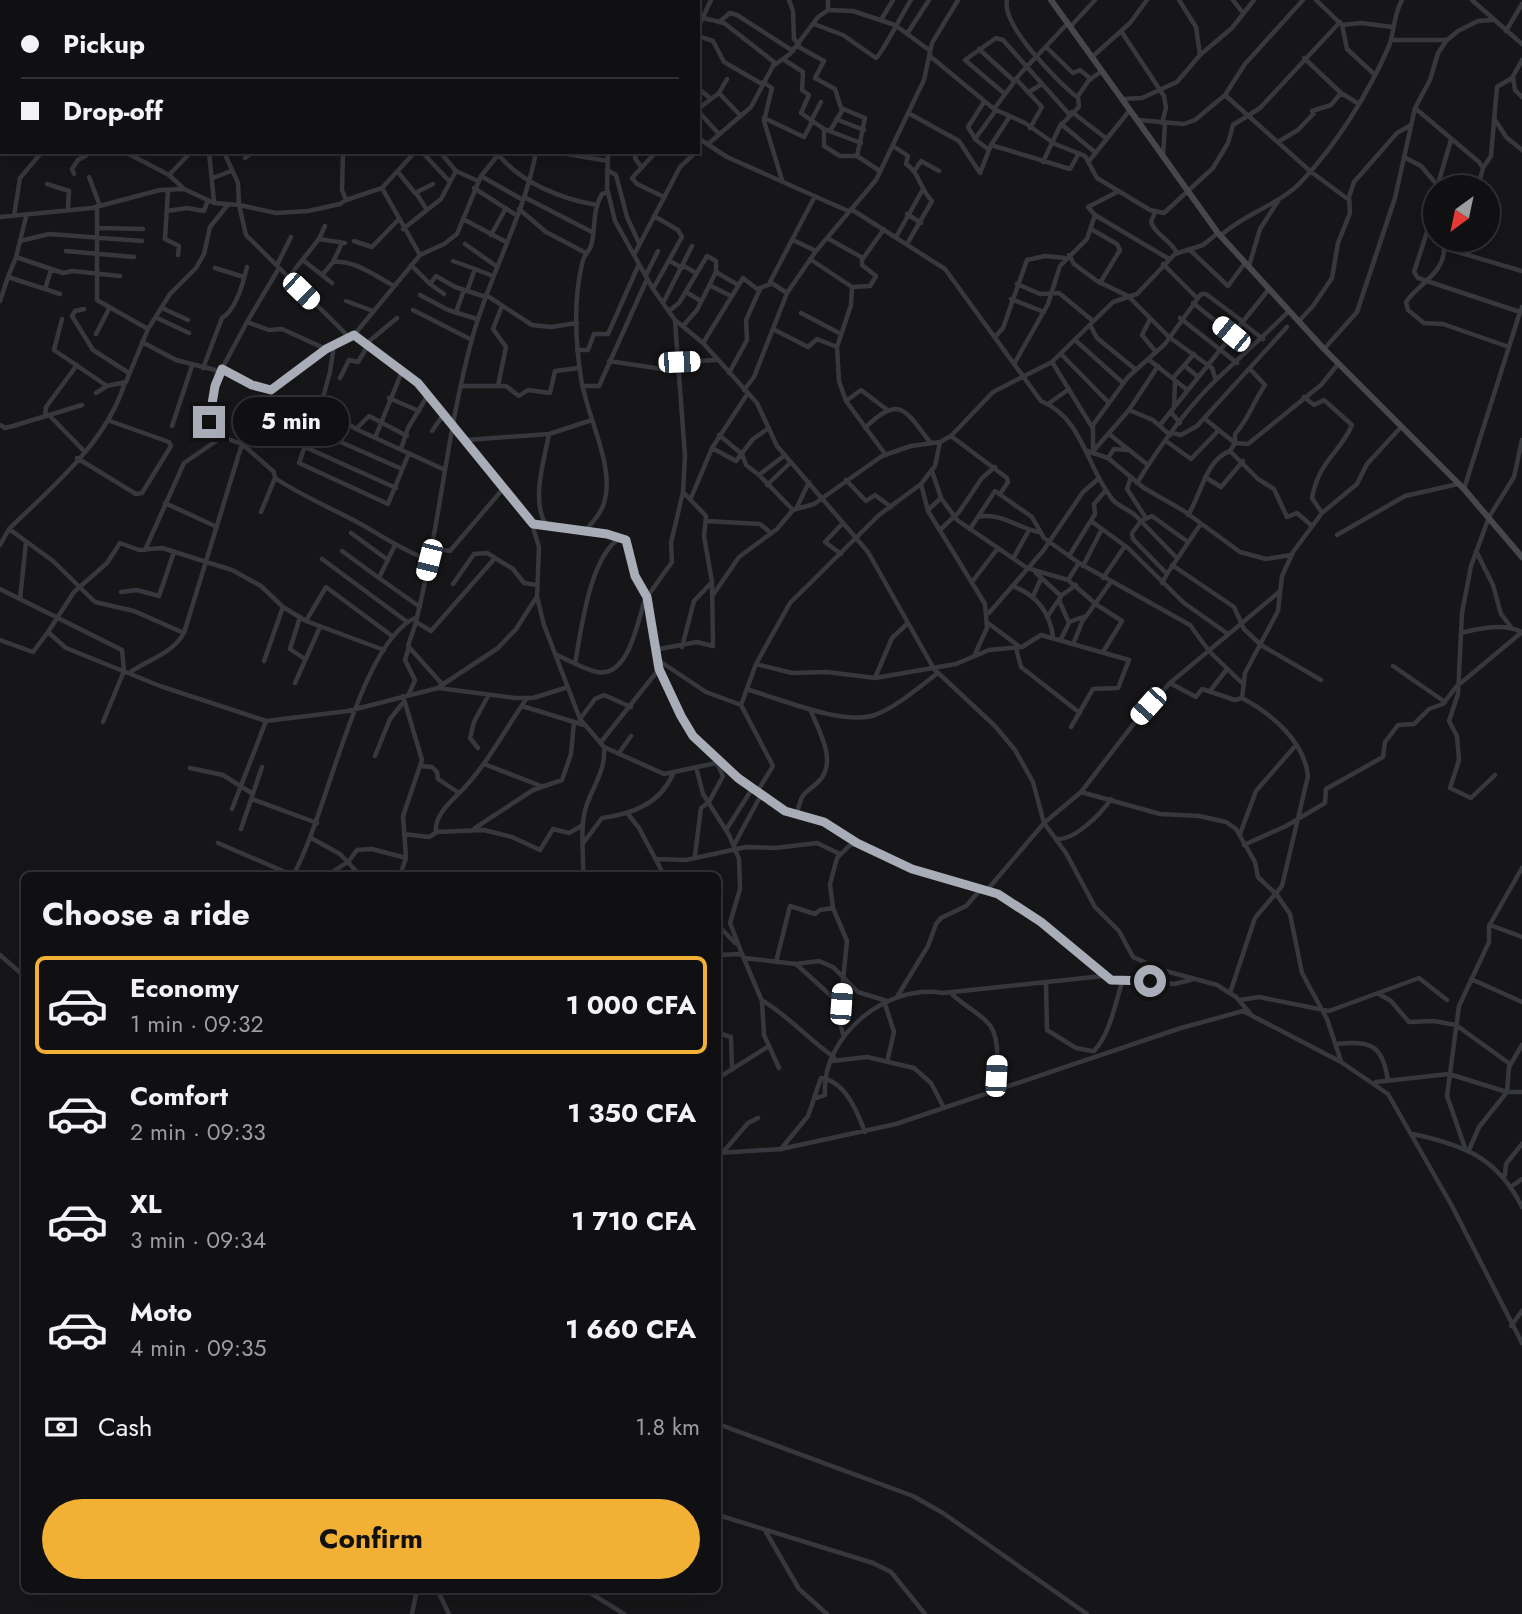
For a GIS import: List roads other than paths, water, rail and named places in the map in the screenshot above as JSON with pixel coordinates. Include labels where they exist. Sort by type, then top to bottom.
[{"type":"street","points":[[700,24],[711,0]]},
{"type":"street","points":[[789,0],[793,11],[794,39],[798,45],[824,61],[815,78],[835,89],[843,109],[865,118],[857,156]]},
{"type":"street","points":[[700,149],[751,107],[773,66],[793,51],[828,10],[828,0]]},
{"type":"street","points":[[881,20],[893,0]]},
{"type":"street","points":[[814,24],[843,35],[876,58],[884,52],[895,25],[911,0]]},
{"type":"street","points":[[907,34],[929,0]]},
{"type":"street","points":[[929,50],[958,0]]},
{"type":"street","points":[[1007,0],[1007,12],[1036,57],[1077,97],[1080,105],[1061,124],[1043,162]]},
{"type":"street","points":[[1051,0],[1186,192],[1219,234],[1324,348],[1462,486],[1522,557]]},
{"type":"street","points":[[975,139],[1026,67],[1095,0]]},
{"type":"street","points":[[1092,57],[1122,31],[1147,0]]},
{"type":"street","points":[[1179,0],[1196,27],[1200,55]]},
{"type":"street","points":[[1233,0],[1243,13]]},
{"type":"street","points":[[1122,99],[1142,98],[1177,82],[1254,0]]},
{"type":"street","points":[[1137,120],[1192,122],[1225,95],[1245,64],[1303,0]]},
{"type":"street","points":[[1317,0],[1341,23],[1347,49],[1374,74]]},
{"type":"street","points":[[794,510],[812,505],[885,454],[940,442],[951,436],[993,392],[1052,362],[1114,301],[1136,295],[1163,264],[1177,253],[1203,245],[1241,217],[1280,198],[1310,172],[1359,104],[1391,40],[1392,27],[1402,0]]},
{"type":"street","points":[[1472,0],[1522,44]]},
{"type":"street","points":[[1506,31],[1522,4]]},
{"type":"street","points":[[828,10],[853,11],[895,25],[929,50],[931,57],[984,102],[1051,142],[1079,153],[1089,161],[1095,175],[1155,212],[1169,211],[1213,167],[1226,147],[1233,125],[1259,108],[1304,58],[1341,23],[1392,27]]},
{"type":"street","points":[[719,22],[730,13],[737,15],[793,51]]},
{"type":"street","points":[[1515,15],[1522,18]]},
{"type":"street","points":[[703,18],[724,23],[774,62],[773,66]]},
{"type":"street","points":[[1391,40],[1447,40],[1478,21],[1492,20]]},
{"type":"street","points":[[1122,31],[1159,88],[1166,105],[1163,157]]},
{"type":"street","points":[[700,37],[713,41],[724,63],[772,88],[764,118],[782,180]]},
{"type":"street","points":[[1005,94],[966,62],[993,39],[1001,39],[1070,113],[1107,139]]},
{"type":"street","points":[[1324,348],[1357,312],[1406,158],[1415,108],[1447,40]]},
{"type":"street","points":[[1046,47],[1073,73],[1080,70],[1091,79]]},
{"type":"street","points":[[979,49],[1029,92],[1042,107],[1030,128]]},
{"type":"street","points":[[691,498],[712,447],[754,376],[787,293],[816,251],[869,190],[910,114],[931,57]]},
{"type":"street","points":[[1304,58],[1341,93],[1359,104]]},
{"type":"street","points":[[783,60],[803,72],[802,90],[809,95],[801,113],[827,130],[861,143]]},
{"type":"street","points":[[1481,175],[1491,156],[1497,87],[1513,76],[1522,60]]},
{"type":"street","points":[[1077,97],[1091,79],[1102,71]]},
{"type":"street","points":[[1029,92],[1042,83],[1050,72]]},
{"type":"street","points":[[1513,76],[1514,87],[1522,97]]},
{"type":"street","points":[[700,108],[719,93],[727,79]]},
{"type":"street","points":[[700,90],[711,99]]},
{"type":"street","points":[[719,93],[740,115]]},
{"type":"street","points":[[1278,142],[1298,130],[1313,112],[1333,105],[1341,93]]},
{"type":"street","points":[[1225,95],[1310,172],[1349,200]]},
{"type":"street","points":[[764,118],[804,137],[821,102]]},
{"type":"street","points":[[984,102],[968,127],[975,139],[990,147],[1070,170],[1079,153]]},
{"type":"street","points":[[1415,108],[1483,168]]},
{"type":"street","points":[[843,109],[827,130],[824,146],[840,156],[857,156],[880,171]]},
{"type":"street","points":[[1089,161],[1130,110]]},
{"type":"street","points":[[700,112],[719,134]]},
{"type":"street","points":[[910,114],[959,141],[979,173],[990,147],[1010,116]]},
{"type":"street","points":[[1494,118],[1507,138],[1522,150]]},
{"type":"street","points":[[836,119],[864,130]]},
{"type":"street","points":[[1061,124],[1096,153]]},
{"type":"street","points":[[1299,321],[1332,278],[1338,243],[1350,214],[1349,200],[1357,178],[1397,133],[1411,125]]},
{"type":"street","points":[[700,139],[727,157],[849,210],[884,229],[945,269],[1041,401],[1056,407],[1091,451],[1108,457],[1137,483],[1243,553],[1266,559],[1291,555]]},
{"type":"street","points":[[1441,175],[1451,140]]},
{"type":"street","points":[[893,146],[908,156],[906,164],[915,170],[922,191],[932,201],[907,244]]},
{"type":"street","points":[[14,216],[19,181],[40,154]]},
{"type":"street","points":[[74,174],[74,163],[89,154]]},
{"type":"street","points":[[129,154],[169,175],[184,189],[214,203],[291,212],[340,204],[382,188],[413,154]]},
{"type":"street","points":[[169,175],[189,154]]},
{"type":"street","points":[[209,154],[214,203]]},
{"type":"street","points":[[225,154],[238,183],[239,205],[246,235],[288,278],[351,335],[368,343],[403,369],[466,440],[502,490],[533,524],[539,547],[537,597],[584,726],[603,745],[654,771],[673,774],[719,762]]},
{"type":"street","points":[[245,158],[250,154]]},
{"type":"street","points":[[343,154],[342,190],[346,200]]},
{"type":"street","points":[[424,154],[450,182]]},
{"type":"street","points":[[442,154],[456,171],[479,178],[592,232]]},
{"type":"street","points":[[222,369],[252,385],[271,390],[326,349],[351,335],[420,255],[452,239],[479,178],[497,154]]},
{"type":"street","points":[[499,154],[513,171],[530,182],[597,205]]},
{"type":"street","points":[[374,757],[390,719],[403,704],[415,680],[405,660],[420,607],[432,548],[452,425],[477,319],[524,199],[536,154]]},
{"type":"street","points":[[567,154],[608,161]]},
{"type":"street","points":[[608,154],[608,192],[615,221],[653,289],[674,320],[703,343],[759,406],[785,456],[873,561],[936,671],[995,726],[1016,750],[1033,782],[1044,823],[1095,907],[1119,931],[1129,953],[1147,964],[1217,985],[1240,1000],[1250,1013],[1375,1082],[1398,1108],[1522,1343]]},
{"type":"street","points":[[636,154],[635,158],[641,167]]},
{"type":"street","points":[[654,154],[633,177],[636,183],[664,197]]},
{"type":"street","points":[[634,254],[680,167],[694,154]]},
{"type":"street","points":[[1406,158],[1421,166],[1429,175]]},
{"type":"street","points":[[915,170],[921,161],[939,171]]},
{"type":"street","points":[[607,170],[616,175],[627,217],[640,244]]},
{"type":"street","points":[[213,178],[231,171]]},
{"type":"street","points":[[403,229],[441,199],[456,171]]},
{"type":"street","points":[[398,172],[427,210]]},
{"type":"street","points":[[89,177],[99,206],[97,300],[148,330]]},
{"type":"street","points":[[47,184],[69,191],[68,208]]},
{"type":"street","points":[[415,192],[433,184]]},
{"type":"street","points":[[382,188],[420,255]]},
{"type":"street","points":[[474,188],[586,253]]},
{"type":"street","points":[[1,216],[26,217],[184,189]]},
{"type":"street","points":[[168,190],[164,239],[179,246],[178,255]]},
{"type":"street","points":[[896,237],[907,213],[922,191]]},
{"type":"street","points":[[1119,191],[1088,204],[1095,215],[1169,259]]},
{"type":"street","points":[[585,531],[601,510],[606,492],[605,472],[579,368],[577,297],[586,253],[591,245],[597,205],[603,194],[608,192]]},
{"type":"street","points":[[703,343],[743,278],[751,288],[760,289],[771,284],[815,196]]},
{"type":"street","points":[[1190,250],[1228,286],[1247,265],[1260,229],[1280,198]]},
{"type":"street","points":[[167,211],[187,208],[204,211],[208,200]]},
{"type":"street","points":[[0,545],[9,529],[110,421],[148,330],[176,287],[197,268],[204,254],[210,227],[227,206]]},
{"type":"street","points":[[491,234],[506,208]]},
{"type":"street","points":[[1155,212],[1151,222],[1153,229],[1170,242],[1177,253]]},
{"type":"street","points":[[907,213],[921,223]]},
{"type":"street","points":[[1014,365],[1044,312],[1067,257],[1086,240],[1095,215]]},
{"type":"street","points":[[653,289],[681,239],[680,232],[654,216]]},
{"type":"street","points":[[0,301],[16,257],[26,217]]},
{"type":"street","points":[[463,219],[506,242]]},
{"type":"street","points":[[354,241],[372,247],[398,220]]},
{"type":"street","points":[[288,278],[304,261],[325,226]]},
{"type":"street","points":[[99,228],[143,229]]},
{"type":"street","points":[[810,260],[852,287],[870,286],[875,279],[862,265],[863,258],[884,229]]},
{"type":"street","points":[[1091,229],[1120,250],[1100,282]]},
{"type":"street","points":[[20,241],[49,234],[142,241]]},
{"type":"street","points":[[209,422],[215,386],[222,369],[278,267],[291,237]]},
{"type":"street","points":[[827,238],[863,258]]},
{"type":"street","points":[[319,239],[343,244],[322,275]]},
{"type":"street","points":[[793,240],[816,251]]},
{"type":"street","points":[[465,244],[496,266]]},
{"type":"street","points":[[1423,244],[1414,272],[1418,278],[1521,310],[1462,486]]},
{"type":"street","points":[[663,304],[692,246]]},
{"type":"street","points":[[66,251],[134,257]]},
{"type":"street","points":[[582,386],[598,387],[658,251]]},
{"type":"street","points":[[1443,252],[1442,261],[1406,302],[1415,319],[1424,323],[1443,324],[1509,347]]},
{"type":"street","points":[[1466,252],[1522,271]]},
{"type":"street","points":[[669,312],[686,292],[709,256],[716,261],[716,272],[701,301],[683,326]]},
{"type":"street","points":[[996,336],[1003,328],[1011,299],[1028,259],[1045,256],[1067,257],[1100,282],[1129,298],[1170,337],[1215,370],[1216,380]]},
{"type":"street","points":[[16,257],[51,271],[120,276]]},
{"type":"street","points":[[304,261],[332,283]]},
{"type":"street","points":[[453,261],[493,276]]},
{"type":"street","points":[[670,261],[696,273]]},
{"type":"street","points":[[333,262],[344,262],[370,271],[394,286]]},
{"type":"street","points":[[578,349],[588,350],[594,334],[608,334],[639,264]]},
{"type":"street","points":[[1163,264],[1195,300],[1231,334]]},
{"type":"street","points":[[411,265],[444,294]]},
{"type":"street","points":[[203,368],[222,318],[230,313],[247,267]]},
{"type":"street","points":[[215,268],[244,277]]},
{"type":"street","points":[[456,312],[475,269]]},
{"type":"street","points":[[46,289],[51,271]]},
{"type":"street","points":[[716,272],[738,285]]},
{"type":"street","points":[[430,284],[436,276],[465,290],[486,296],[532,325],[577,323]]},
{"type":"street","points":[[8,277],[60,294]]},
{"type":"street","points":[[771,284],[787,293]]},
{"type":"street","points":[[1017,284],[1040,294],[1062,295],[1091,323],[1097,338],[1135,369]]},
{"type":"street","points":[[709,285],[731,296]]},
{"type":"street","points":[[852,287],[851,305],[837,347],[839,381],[846,401],[885,454]]},
{"type":"street","points":[[729,373],[747,340],[746,320],[760,289]]},
{"type":"street","points":[[1160,425],[1186,389],[1269,289]]},
{"type":"street","points":[[686,292],[701,301]]},
{"type":"street","points":[[1092,428],[1123,383],[1170,337],[1180,318],[1195,300],[1205,293],[1263,339]]},
{"type":"street","points":[[420,295],[477,319]]},
{"type":"street","points":[[1011,299],[1044,312]]},
{"type":"street","points":[[346,301],[373,311]]},
{"type":"street","points":[[498,386],[506,348],[493,330],[502,306]]},
{"type":"street","points":[[162,308],[188,320]]},
{"type":"street","points":[[84,309],[75,311],[72,316],[88,345],[129,373]]},
{"type":"street","points":[[96,334],[109,309]]},
{"type":"street","points":[[413,310],[472,340]]},
{"type":"street","points":[[1137,483],[1171,434],[1216,380],[1263,339],[1289,310]]},
{"type":"street","points":[[801,313],[841,334]]},
{"type":"street","points":[[157,318],[189,333]]},
{"type":"street","points":[[340,377],[349,360],[358,362],[368,343],[397,318]]},
{"type":"street","points":[[1180,318],[1237,363]]},
{"type":"street","points":[[62,319],[53,348],[107,386]]},
{"type":"street","points":[[1150,319],[1142,335],[1156,352]]},
{"type":"street","points":[[557,655],[600,673],[615,668],[623,661],[646,596],[672,562],[671,543],[683,492],[679,361],[674,320]]},
{"type":"street","points":[[247,322],[269,330],[282,329],[326,349]]},
{"type":"street","points":[[1129,410],[1160,425],[1171,434],[1184,434],[1205,419],[1287,327]]},
{"type":"street","points":[[773,329],[808,347],[818,339],[837,347]]},
{"type":"street","points":[[1075,340],[1123,383]]},
{"type":"street","points":[[142,342],[192,366],[215,370]]},
{"type":"street","points":[[334,345],[319,412],[339,418],[356,429],[445,470]]},
{"type":"street","points":[[1061,354],[1110,404]]},
{"type":"street","points":[[1180,423],[1173,410],[1174,379],[1194,354]]},
{"type":"street","points":[[1148,359],[1186,389]]},
{"type":"street","points":[[609,361],[662,369],[679,361],[718,360]]},
{"type":"street","points":[[1052,362],[1092,428],[1091,451],[1098,479],[1115,503],[1143,520]]},
{"type":"street","points":[[1205,419],[1235,443],[1248,444],[1321,385],[1339,363]]},
{"type":"street","points":[[77,365],[46,407],[47,415],[84,451]]},
{"type":"street","points":[[172,426],[192,366]]},
{"type":"street","points":[[1091,451],[1129,410],[1158,366]]},
{"type":"street","points":[[1185,366],[1197,376]]},
{"type":"street","points":[[461,386],[508,387],[519,396],[528,390],[551,392],[555,370],[579,368]]},
{"type":"street","points":[[375,438],[403,369]]},
{"type":"street","points":[[1188,515],[1205,477],[1221,454],[1230,451],[1235,443],[1235,434],[1249,418],[1252,404],[1266,383],[1250,369]]},
{"type":"street","points":[[96,393],[107,386],[126,382]]},
{"type":"street","points":[[1048,404],[1069,389]]},
{"type":"street","points":[[846,401],[861,390],[886,409],[906,412],[930,443]]},
{"type":"street","points":[[401,449],[428,395]]},
{"type":"street","points":[[1304,397],[1314,405],[1324,401],[1352,425],[1325,462],[1313,491],[1314,502],[1322,513]]},
{"type":"street","points":[[389,398],[419,411]]},
{"type":"street","points":[[0,425],[5,428],[82,405]]},
{"type":"street","points":[[865,428],[886,409]]},
{"type":"street","points":[[432,431],[443,415]]},
{"type":"street","points":[[356,429],[369,416],[407,436]]},
{"type":"street","points":[[466,440],[549,434],[592,420]]},
{"type":"street","points":[[78,458],[136,494],[142,493],[171,446],[169,442],[110,421]]},
{"type":"street","points":[[1242,698],[1242,684],[1278,611],[1282,576],[1291,555],[1311,525],[1357,484],[1367,464],[1402,426]]},
{"type":"street","points":[[712,447],[735,461],[754,438],[769,428]]},
{"type":"street","points":[[402,470],[311,429],[301,464],[390,503],[409,453]]},
{"type":"street","points":[[1166,441],[1191,459],[1219,431]]},
{"type":"street","points":[[1109,433],[1148,465]]},
{"type":"street","points":[[546,526],[541,514],[540,499],[549,434]]},
{"type":"street","points":[[719,435],[742,453],[746,465],[794,510]]},
{"type":"street","points":[[951,436],[995,467],[1008,480],[1000,494]]},
{"type":"street","points":[[144,551],[184,463],[194,453],[222,437],[242,444],[274,472],[275,478],[261,512]]},
{"type":"street","points":[[1495,775],[1471,799],[1450,788],[1459,761],[1457,736],[1449,721],[1458,685],[1465,587],[1489,517],[1514,477],[1522,440]]},
{"type":"street","points":[[741,705],[749,690],[756,664],[790,603],[855,537],[921,484],[932,471],[940,442]]},
{"type":"street","points":[[103,722],[127,672],[169,651],[184,633],[242,444]]},
{"type":"street","points":[[305,447],[396,488]]},
{"type":"street","points":[[1108,457],[1114,449],[1128,450]]},
{"type":"street","points":[[1230,451],[1243,461],[1258,479],[1275,491],[1287,517],[1297,513],[1311,525]]},
{"type":"street","points":[[759,475],[765,468],[785,456]]},
{"type":"street","points":[[1205,477],[1221,487],[1243,461]]},
{"type":"street","points":[[767,485],[791,462]]},
{"type":"street","points":[[941,528],[954,517],[982,478],[995,467]]},
{"type":"street","points":[[932,471],[941,498],[954,517],[1027,568],[1068,580],[1122,622],[1103,652]]},
{"type":"street","points":[[1131,477],[1127,489],[1143,520],[1177,558]]},
{"type":"street","points":[[275,478],[396,545],[429,560]]},
{"type":"street","points":[[988,614],[1049,542],[1083,492],[1098,479]]},
{"type":"street","points":[[846,480],[866,501],[874,495],[891,507]]},
{"type":"street","points":[[713,595],[739,557],[771,533],[794,510],[809,482]]},
{"type":"street","points":[[921,484],[928,510],[941,528],[988,614],[988,623],[975,655]]},
{"type":"street","points":[[1337,534],[1405,496],[1462,486]]},
{"type":"street","points":[[432,548],[450,551],[502,490]]},
{"type":"street","points":[[1069,556],[1095,514],[1094,504],[1106,490]]},
{"type":"street","points":[[970,529],[993,491],[1000,494],[1032,517],[1038,532],[1081,565],[1110,583],[1159,605],[1190,625],[1209,651],[1242,684]]},
{"type":"street","points":[[654,650],[682,647],[697,642],[713,646],[713,595],[704,536],[706,521],[691,498],[683,492]]},
{"type":"street","points":[[928,510],[941,498]]},
{"type":"street","points":[[165,503],[217,527]]},
{"type":"street","points":[[978,517],[998,515],[1028,531],[1038,532]]},
{"type":"street","points":[[1167,574],[1132,533],[1143,520],[1153,517],[1188,542]]},
{"type":"street","points":[[706,521],[760,524],[771,533]]},
{"type":"street","points":[[1091,522],[1125,545],[1184,603],[1228,634]]},
{"type":"street","points":[[841,554],[825,543],[843,523]]},
{"type":"street","points":[[533,524],[621,537],[629,546],[635,576],[646,596],[659,669],[687,727],[719,762],[785,811],[824,822],[857,843],[912,869],[985,889],[1041,922],[1087,958],[1104,976]]},
{"type":"street","points":[[1162,583],[1171,565],[1200,525]]},
{"type":"street","points":[[9,529],[53,561],[99,604],[129,610],[184,633]]},
{"type":"street","points":[[1068,580],[1081,565],[1103,529]]},
{"type":"street","points":[[1014,557],[1028,531]]},
{"type":"street","points":[[351,533],[388,561]]},
{"type":"street","points":[[575,664],[598,564],[607,547],[621,537]]},
{"type":"street","points":[[20,599],[26,542]]},
{"type":"street","points":[[0,640],[33,652],[79,587],[107,563],[118,544],[144,551],[162,548],[207,562],[253,582],[306,621],[384,650]]},
{"type":"street","points":[[379,579],[396,545]]},
{"type":"street","points":[[1102,578],[1125,545]]},
{"type":"street","points":[[972,583],[998,548]]},
{"type":"street","points":[[342,551],[420,607]]},
{"type":"street","points":[[1476,551],[1486,576],[1493,584],[1501,614],[1511,627]]},
{"type":"street","points":[[121,592],[137,590],[159,596],[174,552]]},
{"type":"street","points":[[453,584],[474,554],[487,553],[513,569],[524,583],[537,585]]},
{"type":"street","points":[[417,619],[431,631],[482,569],[495,558]]},
{"type":"street","points":[[322,559],[406,621]]},
{"type":"street","points":[[1171,565],[1234,607],[1240,624],[1261,645],[1321,680]]},
{"type":"street","points":[[1035,572],[1060,598],[1069,622],[1061,639]]},
{"type":"street","points":[[1033,596],[1041,579]]},
{"type":"street","points":[[682,647],[694,601],[712,582]]},
{"type":"street","points":[[1074,642],[1086,617],[1110,583]]},
{"type":"street","points":[[1047,617],[1060,598],[1076,585]]},
{"type":"street","points":[[1012,586],[1033,596],[1047,617],[1053,636]]},
{"type":"street","points":[[306,621],[326,587],[393,636]]},
{"type":"street","points":[[0,589],[55,619],[122,650],[127,672]]},
{"type":"street","points":[[897,998],[928,946],[941,918],[966,906],[985,889],[1044,823],[1081,792],[1139,717],[1170,683],[1279,592]]},
{"type":"street","points":[[47,632],[58,644],[195,699],[266,721],[357,708],[440,687],[498,648],[516,629],[537,597]]},
{"type":"street","points":[[264,661],[284,607]]},
{"type":"street","points":[[300,617],[290,649],[305,659]]},
{"type":"street","points":[[1069,622],[1086,617]]},
{"type":"street","points":[[294,872],[317,823],[357,708],[384,650],[406,621],[417,619]]},
{"type":"street","points":[[988,623],[1018,648],[1021,667],[1080,713]]},
{"type":"street","points":[[875,678],[892,638],[907,624]]},
{"type":"street","points":[[295,682],[320,627]]},
{"type":"street","points":[[1244,845],[1298,820],[1325,803],[1326,789],[1383,757],[1385,742],[1399,724],[1414,724],[1429,709],[1445,702],[1458,685],[1522,632],[1511,627],[1482,628],[1461,633]]},
{"type":"street","points":[[756,664],[792,673],[827,672],[875,678],[936,671],[989,650],[1018,648],[1036,636],[1053,636],[1124,657],[1130,662],[1118,688],[1093,689],[1071,727]]},
{"type":"street","points":[[409,648],[440,687],[488,696],[527,698],[568,687]]},
{"type":"street","points":[[657,660],[706,692],[741,705],[773,766],[757,792],[726,830]]},
{"type":"street","points":[[1393,666],[1445,702]]},
{"type":"street","points":[[583,872],[582,844],[587,804],[603,764],[603,745],[659,669]]},
{"type":"street","points":[[1210,691],[1227,669]]},
{"type":"street","points":[[749,690],[810,708],[858,718],[869,717],[900,700],[936,671]]},
{"type":"street","points":[[1170,683],[1196,697],[1202,689],[1235,700],[1242,698],[1266,713],[1296,745],[1307,763],[1308,776],[1282,886],[1255,918],[1230,993]]},
{"type":"street","points":[[580,719],[595,699],[604,695],[631,707]]},
{"type":"street","points":[[478,748],[470,738],[470,731],[488,696]]},
{"type":"street","points":[[437,832],[438,819],[484,764],[527,698]]},
{"type":"street","points":[[401,872],[406,858],[403,816],[420,766],[421,753],[403,704]]},
{"type":"street","points":[[522,706],[584,726]]},
{"type":"street","points":[[797,813],[802,793],[818,782],[826,770],[825,742],[810,708]]},
{"type":"street","points":[[232,809],[266,721]]},
{"type":"street","points":[[474,829],[502,807],[563,778],[571,754],[574,722]]},
{"type":"street","points":[[619,752],[631,736]]},
{"type":"street","points":[[1240,834],[1256,791],[1296,745]]},
{"type":"street","points":[[695,855],[701,808],[709,802],[723,776],[719,762]]},
{"type":"street","points":[[484,764],[542,786]]},
{"type":"street","points":[[420,766],[432,766],[438,779],[459,793]]},
{"type":"street","points":[[241,829],[262,767]]},
{"type":"street","points":[[696,767],[703,794],[735,847],[741,876],[730,923],[762,1001],[764,1035],[779,1068]]},
{"type":"street","points":[[190,768],[223,775],[253,796],[317,823]]},
{"type":"street","points":[[582,844],[602,818],[628,814],[665,791],[673,774]]},
{"type":"street","points":[[735,847],[757,792]]},
{"type":"street","points":[[1081,792],[1160,814],[1199,816],[1226,822],[1240,834],[1255,862],[1258,877],[1277,895],[1292,923],[1299,962],[1308,988],[1323,1011],[1341,1062]]},
{"type":"street","points":[[1056,839],[1075,835],[1100,815],[1111,799]]},
{"type":"street","points":[[628,814],[662,872]]},
{"type":"street","points":[[404,834],[429,837],[437,832],[474,829],[512,837],[540,850],[552,829],[569,833],[584,824]]},
{"type":"street","points":[[311,838],[328,844],[358,872]]},
{"type":"street","points":[[218,843],[286,872]]},
{"type":"street","points":[[656,859],[686,860],[695,855],[735,847],[817,843],[840,854]]},
{"type":"street","points":[[843,1034],[839,1020],[847,941],[833,908],[830,884],[840,854],[857,843]]},
{"type":"street","points":[[332,872],[349,861],[357,850],[372,849],[406,858]]},
{"type":"street","points":[[1467,1149],[1447,1102],[1460,999],[1489,942],[1490,925],[1522,868]]},
{"type":"street","points":[[776,962],[790,906],[815,914],[820,910],[833,908]]},
{"type":"street","points":[[1490,925],[1522,937]]},
{"type":"street","points":[[721,928],[738,946]]},
{"type":"street","points":[[0,955],[21,973]]},
{"type":"street","points":[[721,955],[796,964],[818,961],[833,967],[858,992],[887,1003]]},
{"type":"street","points":[[796,964],[841,1004]]},
{"type":"street","points":[[814,1099],[825,1095],[826,1079],[843,1034],[854,1023],[887,1003],[918,991],[950,992],[1104,976],[1122,982],[1138,980],[1174,984],[1191,979]]},
{"type":"street","points":[[1240,1000],[1259,997],[1323,1011],[1379,994],[1419,978],[1447,1000]]},
{"type":"street","points":[[1471,979],[1522,1002]]},
{"type":"street","points":[[1092,1051],[1102,1045],[1122,982]]},
{"type":"street","points":[[1046,984],[1047,1030],[1076,1048],[1101,1055]]},
{"type":"street","points":[[950,992],[988,1022],[994,1031],[995,1091]]},
{"type":"street","points":[[1379,994],[1391,1001],[1409,1022],[1434,1021],[1456,1025],[1510,1064]]},
{"type":"street","points":[[762,1001],[799,1027],[816,1046],[833,1059],[857,1056],[919,1070],[931,1083],[944,1108]]},
{"type":"street","points":[[887,1003],[893,1028],[887,1062]]},
{"type":"street","points":[[721,1152],[781,1149],[865,1132],[1236,1012],[1250,1013]]},
{"type":"street","points":[[721,1034],[731,1037],[733,1071]]},
{"type":"street","points":[[1336,1044],[1358,1043],[1378,1050],[1384,1058],[1388,1081]]},
{"type":"street","points":[[1467,1149],[1479,1127],[1503,1101],[1510,1064],[1522,1045]]},
{"type":"street","points":[[721,1076],[733,1071],[769,1046]]},
{"type":"street","points":[[1375,1082],[1449,1074],[1507,1091],[1522,1092]]},
{"type":"street","points":[[781,1149],[808,1116],[819,1082],[826,1079]]},
{"type":"street","points":[[826,1079],[845,1093],[858,1113],[865,1132]]},
{"type":"street","points":[[721,1151],[748,1123],[758,1118]]},
{"type":"street","points":[[1412,1133],[1467,1149],[1505,1177],[1522,1207]]},
{"type":"street","points":[[1505,1177],[1506,1164],[1522,1144]]},
{"type":"street","points":[[1512,1186],[1522,1179]]},
{"type":"street","points":[[1511,1326],[1522,1311]]},
{"type":"street","points":[[721,1425],[920,1500],[1087,1614]]},
{"type":"street","points":[[721,1515],[891,1572],[898,1584],[925,1614]]},
{"type":"street","points":[[765,1531],[799,1589],[827,1614]]},
{"type":"street","points":[[412,1614],[416,1593]]},
{"type":"street","points":[[439,1593],[449,1614]]},
{"type":"street","points":[[590,1593],[624,1614]]}]
